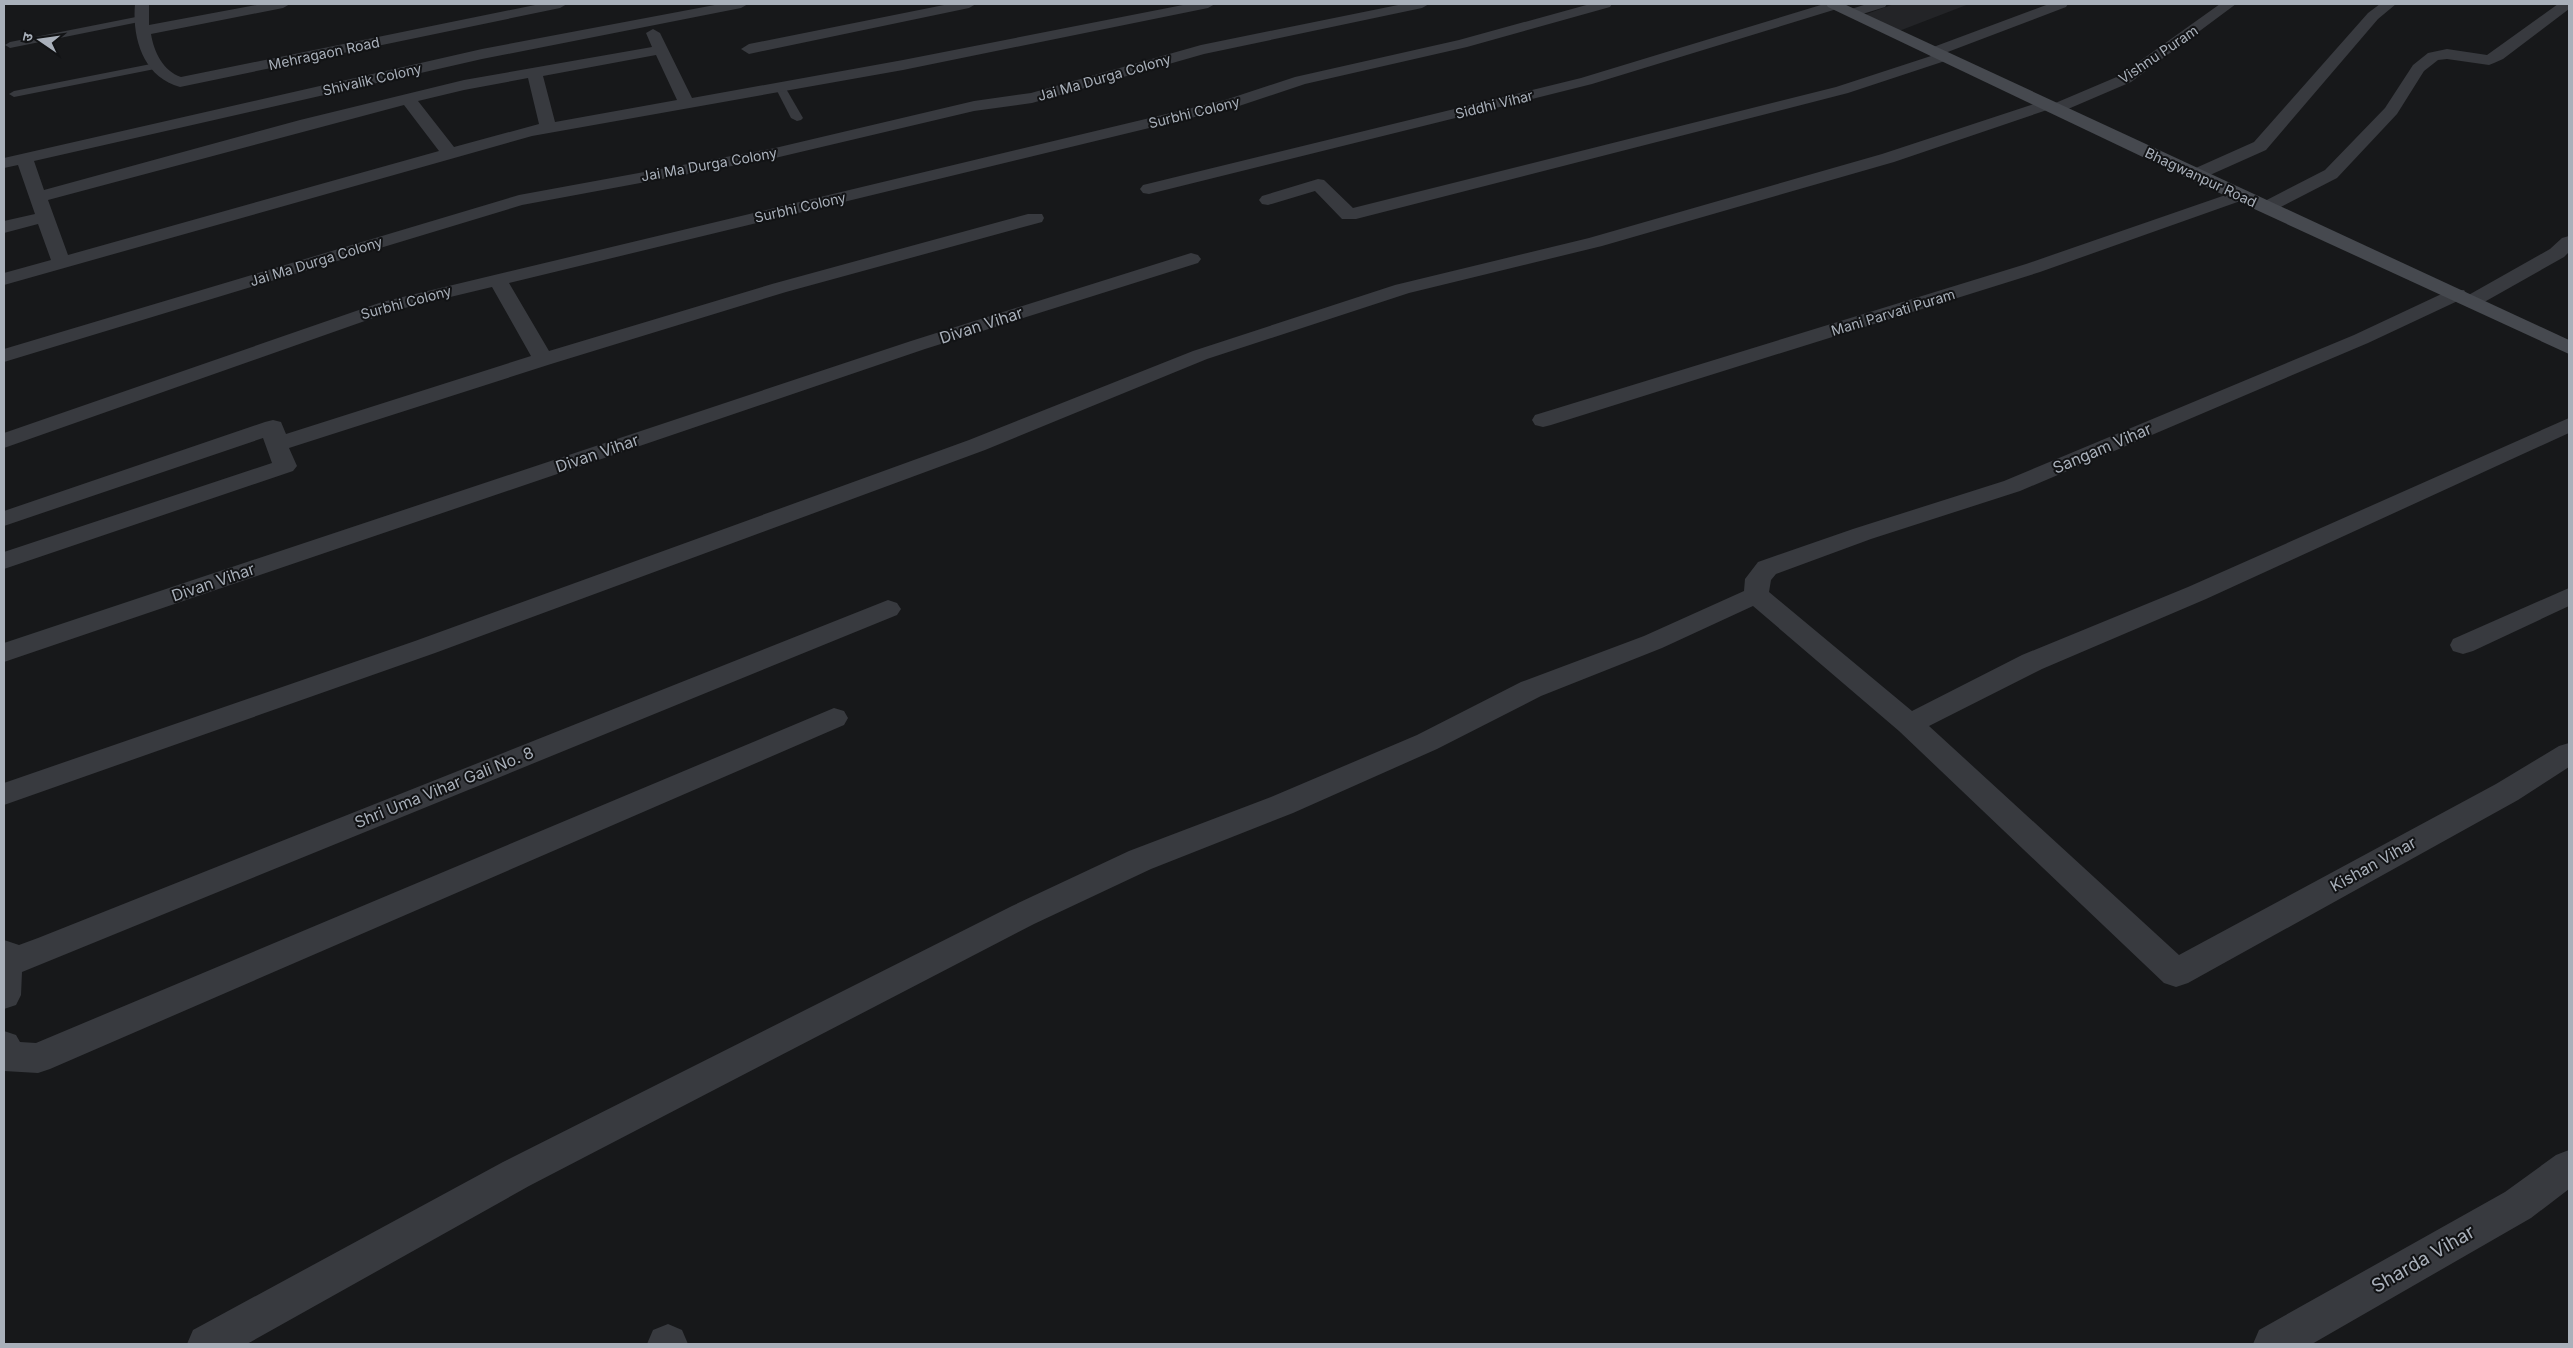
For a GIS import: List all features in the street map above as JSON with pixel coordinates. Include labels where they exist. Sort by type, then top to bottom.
[{"type":"street","points":[[156,66],[142,18],[283,4]]},
{"type":"street","name":"Mehragaon Road","points":[[156,66],[174,81],[188,82],[560,4]]},
{"type":"street","name":"Shivalik Colony","points":[[4,163],[482,54],[741,4]]},
{"type":"street","points":[[750,49],[969,4]]},
{"type":"street","points":[[4,279],[449,152],[548,128],[903,65],[1208,4]]},
{"type":"street","name":"Jai Ma Durga Colony","points":[[4,356],[520,200],[775,153],[974,106],[1032,98],[1201,50],[1422,4]]},
{"type":"street","name":"Surbhi Colony","points":[[4,441],[343,320],[389,306],[1230,104],[1301,80],[1462,44],[1605,4]]},
{"type":"street","name":"Bhagwanpur Road","points":[[1834,4],[1938,55],[2195,175],[2465,297],[2569,348]]},
{"type":"street","name":"Siddhi Vihar","points":[[1149,188],[1586,81],[1834,4]]},
{"type":"street","points":[[1853,13],[1880,4]]},
{"type":"street","points":[[1268,200],[1318,184],[1349,216],[1842,90],[1938,55],[2061,4]]},
{"type":"street","name":"Vishnu Puram","points":[[4,794],[425,647],[968,448],[1200,355],[1402,289],[1595,242],[1888,158],[2051,107],[2125,79],[2229,4]]},
{"type":"street","points":[[2195,175],[2260,146],[2373,16],[2389,4]]},
{"type":"street","points":[[2267,207],[2331,174],[2391,111],[2418,68],[2433,56],[2448,54],[2489,60],[2498,56],[2567,4]]},
{"type":"street","points":[[648,23],[687,104]]},
{"type":"street","points":[[38,197],[306,124],[471,83],[661,50]]},
{"type":"street","points":[[534,72],[548,128]]},
{"type":"street","points":[[408,99],[449,152]]},
{"type":"street","points":[[24,158],[61,262]]},
{"type":"street","name":"Mani Parvati Puram","points":[[1543,420],[2033,268],[2240,195]]},
{"type":"street","points":[[4,227],[45,217]]},
{"type":"street","points":[[276,445],[543,359],[779,288],[1036,218]]},
{"type":"street","name":"Sangam Vihar","points":[[1756,595],[1758,579],[1767,568],[1862,534],[2012,486],[2465,297],[2557,253],[2569,242]]},
{"type":"street","name":"Divan Vihar","points":[[4,653],[918,345],[1191,259]]},
{"type":"street","points":[[497,279],[543,359]]},
{"type":"street","points":[[207,1344],[516,1174],[1022,916],[1140,860],[1282,805],[1427,742],[1531,689],[1653,642],[1756,595],[1909,724],[2032,662],[2197,593],[2569,425]]},
{"type":"street","points":[[4,519],[273,427],[276,445],[285,466],[4,561]]},
{"type":"street","points":[[2464,646],[2569,596]]},
{"type":"street","name":"Shri Uma Vihar Gali No. 8","points":[[5,956],[20,959],[50,948],[888,608]]},
{"type":"street","points":[[4,1046],[7,1057],[38,1058],[834,718]]},
{"type":"street","name":"Kishan Vihar","points":[[1909,724],[2176,973],[2507,792],[2569,753]]},
{"type":"street","points":[[4,995],[5,956]]},
{"type":"street","name":"Sharda Vihar","points":[[2273,1344],[2518,1205],[2569,1167]]},
{"type":"lane","points":[[10,45],[142,18]]},
{"type":"lane","points":[[14,94],[156,66]]},
{"type":"lane","points":[[780,87],[797,118]]},
{"type":"shaded area","points":[[1894,4],[1969,4],[1899,31],[1864,15]]}]
